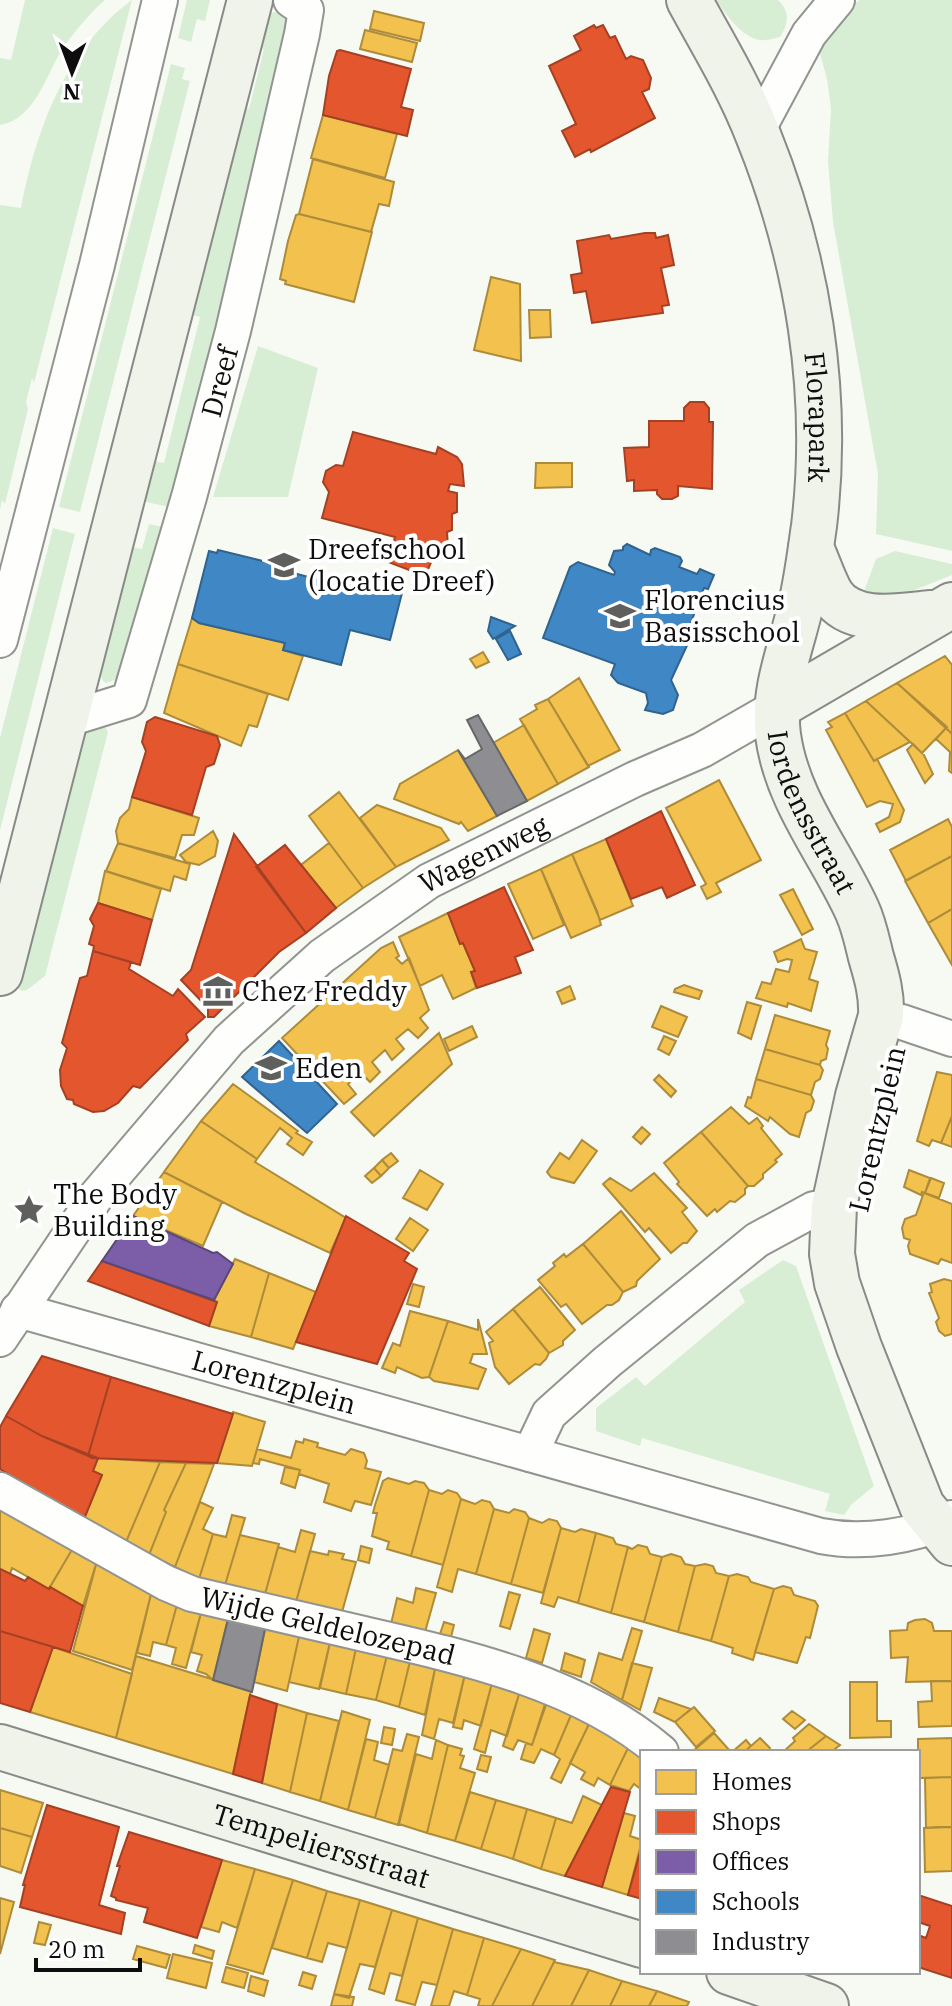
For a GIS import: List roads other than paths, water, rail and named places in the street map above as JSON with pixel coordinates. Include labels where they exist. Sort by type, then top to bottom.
[{"type":"main road","points":[[0,973],[250,0]]},
{"type":"main road","name":"Florapark","points":[[689,0],[757,131],[774,176],[796,249],[815,357],[820,449],[811,548],[777,707]]},
{"type":"main road","name":"Wagenweg","points":[[811,548],[832,595],[851,610],[885,617],[946,609]]},
{"type":"main road","name":"Wagenweg","points":[[777,707],[946,609]]},
{"type":"main road","name":"Iordensstraat","points":[[777,707],[782,761],[793,791],[859,914],[891,1019]]},
{"type":"main road","name":"Lorentzplein","points":[[891,1019],[858,1096],[831,1231],[837,1283],[922,1506],[948,1524]]},
{"type":"main road","name":"Lorentzplein","points":[[891,1019],[857,1199],[855,1252],[862,1282],[892,1365],[945,1500],[948,1524]]},
{"type":"main road","name":"Tempeliersstraat","points":[[0,1747],[640,1944]]},
{"type":"main road","points":[[737,1974],[807,1991]]},
{"type":"street","points":[[0,640],[93,280],[160,0]]},
{"type":"street","name":"Dreef","points":[[65,720],[129,700],[189,497],[229,346],[295,63],[306,10],[291,0]]},
{"type":"street","points":[[757,131],[809,34],[837,0]]},
{"type":"street","name":"Wagenweg","points":[[0,1339],[97,1195],[229,1040],[322,956],[429,881],[635,779],[702,750],[777,707]]},
{"type":"street","points":[[891,1019],[952,1039]]},
{"type":"street","name":"Lorentzplein","points":[[530,1454],[549,1414],[607,1362],[757,1240],[814,1209],[834,1206]]},
{"type":"street","name":"Lorentzplein","points":[[18,1310],[844,1540],[948,1524]]},
{"type":"street","name":"Wijde Geldelozepad","points":[[0,1490],[166,1583],[192,1594],[461,1656],[578,1699],[639,1733],[659,1750]]},
{"type":"place","name":"Dreefschool (locatie Dreef)","points":[[284,565]]},
{"type":"place","name":"Florencius Basisschool","points":[[620,616]]},
{"type":"place","name":"Chez Freddy","points":[[218,991]]},
{"type":"place","name":"Eden","points":[[271,1068]]},
{"type":"place","name":"The Body Building","points":[[29,1210]]}]
